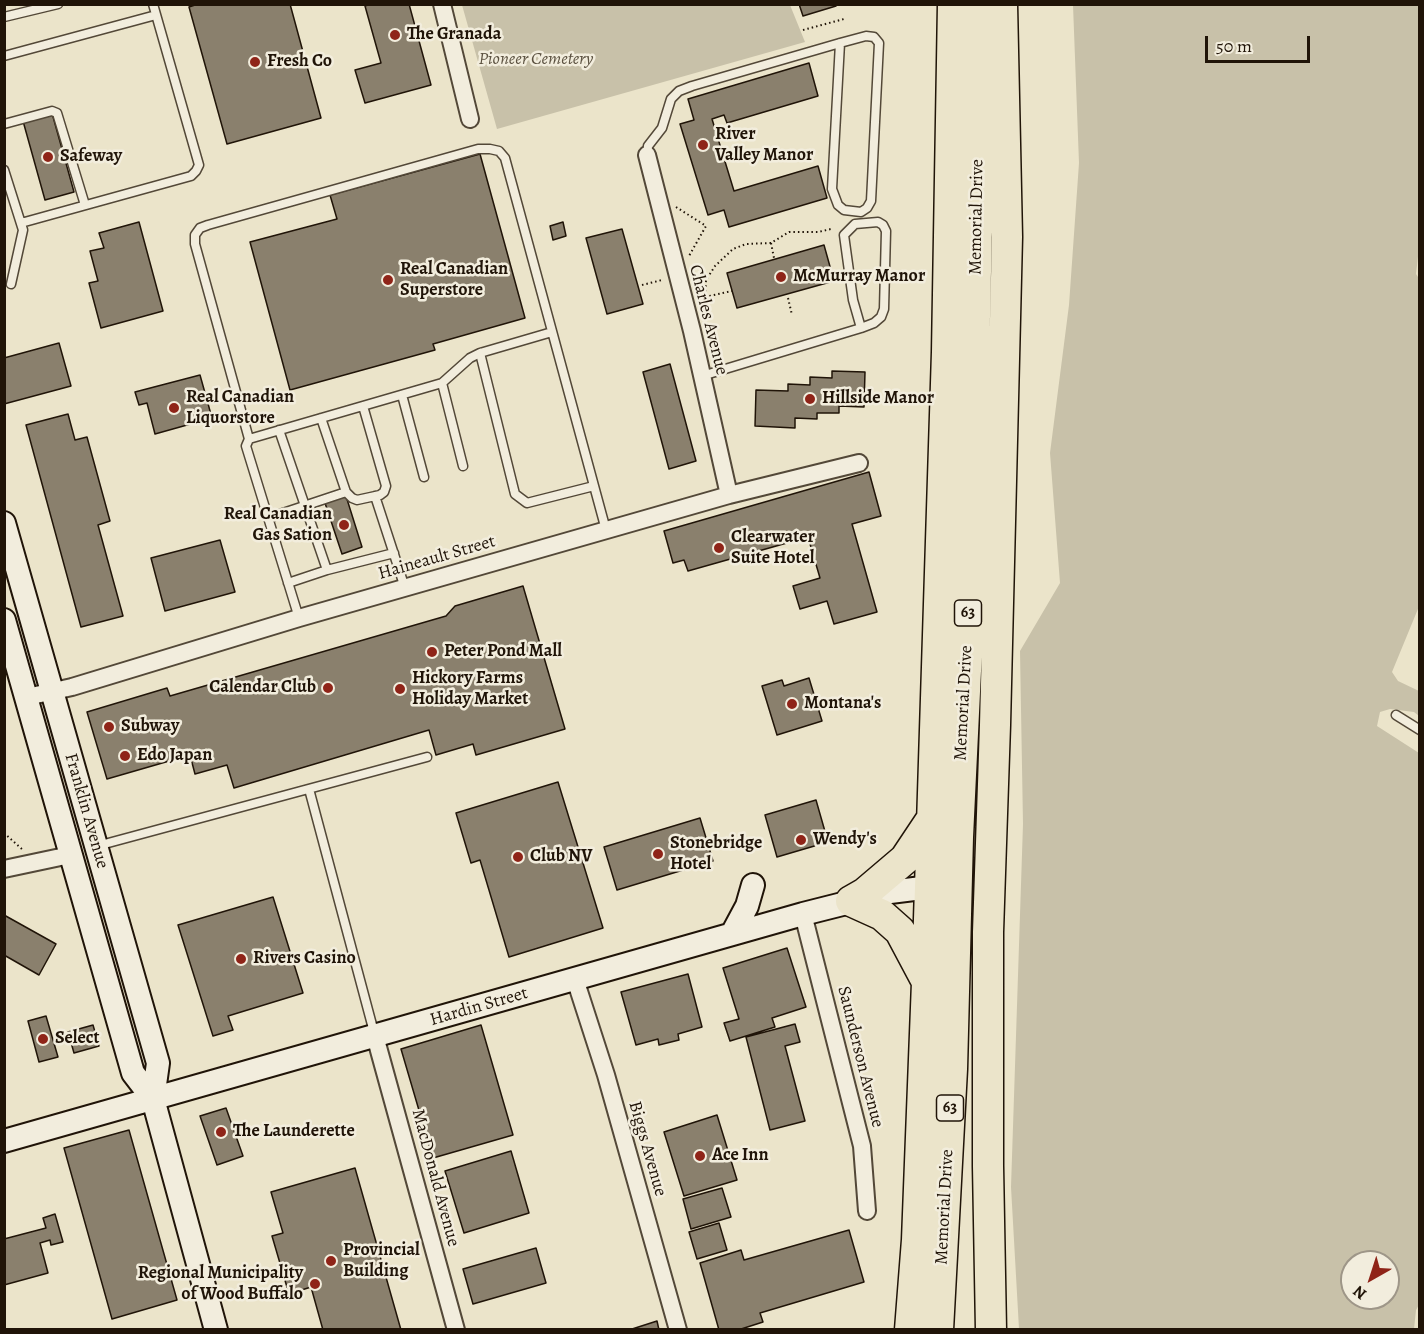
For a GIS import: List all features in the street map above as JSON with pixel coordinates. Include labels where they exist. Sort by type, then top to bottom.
[{"type":"highway","name":"Memorial Drive","points":[[938,1329],[951,1080],[943,887],[931,820],[947,352],[953,4]]},
{"type":"highway","name":"Memorial Drive","points":[[910,1329],[917,1240],[927,982],[943,887],[968,630],[982,4]]},
{"type":"highway","points":[[991,1329],[987,1155],[988,932],[1007,237],[1002,4]]},
{"type":"highway","points":[[851,901],[865,893],[905,859],[931,820]]},
{"type":"highway","points":[[851,901],[882,915],[900,932],[927,982]]},
{"type":"main road","name":"Franklin Avenue","points":[[4,523],[9,552],[54,692],[158,1064],[153,1099]]},
{"type":"main road","name":"Franklin Avenue","points":[[4,620],[133,1073],[153,1099],[216,1329]]},
{"type":"main road","points":[[732,934],[747,906],[753,885],[768,906],[795,916]]},
{"type":"main road","name":"Hardin Street","points":[[4,1141],[795,916],[890,892],[943,887]]},
{"type":"street","points":[[442,4],[470,119]]},
{"type":"street","name":"Charles Avenue","points":[[647,155],[685,304],[729,495]]},
{"type":"street","name":"Haineault Street","points":[[27,697],[54,692],[299,618],[729,495],[859,463]]},
{"type":"street","points":[[4,869],[70,855]]},
{"type":"street","name":"Saunderson Avenue","points":[[795,916],[862,1146],[867,1211]]},
{"type":"street","name":"Biggs Avenue","points":[[575,979],[606,1075],[678,1329]]},
{"type":"street","name":"MacDonald Avenue","points":[[375,1036],[456,1329]]},
{"type":"lane","points":[[4,17],[58,4]]},
{"type":"lane","points":[[21,223],[191,176],[199,165],[153,4]]},
{"type":"lane","points":[[4,56],[156,15]]},
{"type":"lane","points":[[647,155],[648,146],[662,128],[671,99],[679,91],[867,36],[874,37],[879,43],[871,201],[861,212],[844,210],[838,205],[832,189],[840,44]]},
{"type":"lane","points":[[4,124],[52,111],[57,113],[85,205]]},
{"type":"lane","points":[[299,618],[246,446],[249,438],[195,244],[195,235],[200,228],[208,225],[478,149],[499,152],[505,158],[606,530]]},
{"type":"lane","points":[[4,170],[23,230],[11,284]]},
{"type":"lane","points":[[702,376],[874,324],[881,317],[884,309],[886,231],[878,222],[855,224],[844,235],[853,300],[861,327]]},
{"type":"lane","points":[[249,438],[442,383],[470,358],[480,353],[552,332]]},
{"type":"lane","points":[[480,353],[515,494],[527,503],[594,486]]},
{"type":"lane","points":[[442,383],[463,466]]},
{"type":"lane","points":[[402,394],[424,477]]},
{"type":"lane","points":[[321,418],[345,492],[357,500],[375,496],[384,492],[386,486],[363,406]]},
{"type":"lane","points":[[279,430],[327,570]]},
{"type":"lane","points":[[268,518],[345,492]]},
{"type":"lane","points":[[375,496],[405,588]]},
{"type":"lane","points":[[288,583],[327,570],[394,553]]},
{"type":"lane","points":[[1396,715],[1419,730]]},
{"type":"lane","points":[[96,846],[427,757]]},
{"type":"lane","points":[[309,789],[375,1036]]},
{"type":"path","points":[[803,30],[844,19]]},
{"type":"path","points":[[642,285],[678,275],[706,226],[656,195]]},
{"type":"path","points":[[705,297],[706,280],[715,266],[733,249],[746,244],[771,243],[789,232],[818,232],[831,229]]},
{"type":"path","points":[[771,243],[774,258]]},
{"type":"path","points":[[685,304],[732,291]]},
{"type":"path","points":[[788,298],[792,315]]},
{"type":"path","points":[[4,833],[36,862]]},
{"type":"green space","name":"Pioneer Cemetery","points":[[462,5],[790,5],[805,42],[497,129]]},
{"type":"green space","points":[[1073,5],[1419,5],[1420,239],[1416,274],[1420,280],[1420,604],[1392,672],[1398,681],[1419,691],[1419,716],[1414,712],[1390,709],[1380,712],[1377,726],[1419,753],[1420,1303],[1416,1310],[1414,1329],[1019,1329],[1011,1187],[1023,824],[1020,651],[1060,583],[1050,453],[1069,305],[1079,163]]},
{"type":"building","name":"Fresh Co","points":[[198,4],[290,4],[321,118],[227,144],[189,7]]},
{"type":"building","name":"The Granada","points":[[409,4],[431,85],[365,103],[355,70],[381,63],[365,6]]},
{"type":"building","points":[[799,4],[836,4],[836,6],[803,16]]},
{"type":"building","name":"River Valley Manor","points":[[809,63],[818,96],[727,123],[724,115],[712,119],[734,191],[818,166],[827,198],[729,227],[724,210],[708,215],[680,124],[694,120],[688,99]]},
{"type":"building","name":"Safeway","points":[[52,113],[74,192],[45,200],[23,121]]},
{"type":"building","name":"Real Canadian Superstore","points":[[480,154],[525,318],[433,344],[435,350],[290,390],[250,242],[337,219],[330,195]]},
{"type":"building","points":[[139,222],[163,311],[101,328],[89,283],[98,281],[90,251],[104,248],[99,233]]},
{"type":"building","points":[[563,222],[566,236],[553,240],[550,226]]},
{"type":"building","points":[[622,229],[643,304],[607,314],[586,238]]},
{"type":"building","name":"McMurray Manor","points":[[824,245],[834,281],[737,308],[727,273]]},
{"type":"building","points":[[59,343],[71,386],[4,404],[4,358]]},
{"type":"building","points":[[670,364],[696,461],[669,469],[643,372]]},
{"type":"building","name":"Hillside Manor","points":[[832,371],[865,372],[864,407],[839,406],[839,413],[817,413],[817,419],[795,418],[795,428],[755,426],[756,390],[788,391],[788,384],[810,385],[810,377],[832,378]]},
{"type":"building","points":[[200,375],[212,418],[155,434],[147,403],[139,405],[135,392]]},
{"type":"building","points":[[68,414],[75,440],[87,437],[110,521],[98,525],[123,616],[81,627],[26,425]]},
{"type":"building","name":"Clearwater Suite Hotel","points":[[869,472],[881,516],[852,524],[877,612],[834,624],[827,601],[800,609],[793,586],[820,578],[808,537],[688,571],[684,560],[673,563],[664,531]]},
{"type":"building","name":"Real Canadian Gas Sation","points":[[346,496],[362,547],[342,554],[325,503]]},
{"type":"building","points":[[220,540],[235,592],[165,611],[151,558]]},
{"type":"building","name":"Peter Pond Mall","points":[[523,586],[565,729],[476,755],[473,744],[436,755],[429,730],[234,788],[227,765],[195,774],[190,755],[107,779],[87,712],[167,688],[170,696],[446,616],[455,606]]},
{"type":"building","name":"Montana's","points":[[809,678],[822,721],[777,735],[762,686],[782,680],[784,686]]},
{"type":"building","points":[[558,782],[603,928],[509,957],[480,860],[471,863],[456,813]]},
{"type":"building","points":[[816,800],[828,842],[777,857],[765,815]]},
{"type":"building","name":"Stonebridge Hotel","points":[[700,818],[713,861],[617,890],[604,847]]},
{"type":"building","name":"Rivers Casino","points":[[273,897],[303,993],[228,1016],[233,1030],[213,1036],[178,925]]},
{"type":"building","points":[[4,915],[56,944],[39,975],[4,955]]},
{"type":"building","points":[[787,948],[806,1007],[772,1018],[775,1027],[730,1041],[724,1023],[739,1019],[723,968]]},
{"type":"building","points":[[688,974],[702,1027],[678,1034],[679,1040],[659,1045],[658,1039],[636,1045],[621,992]]},
{"type":"building","name":"Select","points":[[46,1016],[58,1057],[39,1062],[28,1021]]},
{"type":"building","points":[[795,1024],[800,1042],[785,1046],[805,1121],[770,1130],[746,1037]]},
{"type":"building","points":[[93,1025],[99,1046],[74,1053],[68,1032]]},
{"type":"building","points":[[481,1025],[513,1135],[433,1158],[401,1049]]},
{"type":"building","points":[[226,1108],[243,1156],[217,1165],[200,1116]]},
{"type":"building","name":"Ace Inn","points":[[717,1115],[737,1180],[684,1196],[664,1132]]},
{"type":"building","points":[[129,1130],[177,1300],[112,1319],[64,1148]]},
{"type":"building","points":[[511,1151],[529,1213],[464,1233],[445,1171]]},
{"type":"building","name":"Provincial Building","points":[[355,1168],[401,1330],[323,1330],[311,1287],[289,1294],[272,1236],[283,1233],[271,1192]]},
{"type":"building","points":[[722,1188],[731,1217],[691,1229],[683,1199]]},
{"type":"building","points":[[55,1214],[63,1242],[51,1245],[50,1240],[40,1243],[48,1273],[4,1285],[4,1239],[46,1228],[43,1218]]},
{"type":"building","points":[[719,1223],[727,1250],[697,1259],[689,1232]]},
{"type":"building","points":[[849,1230],[864,1282],[760,1313],[763,1322],[738,1330],[719,1330],[700,1263],[741,1250],[744,1260]]},
{"type":"building","points":[[536,1248],[546,1283],[473,1304],[463,1269]]},
{"type":"building","points":[[657,1321],[659,1330],[629,1330]]},
{"type":"place","name":"The Granada","points":[[395,35]]},
{"type":"place","name":"Fresh Co","points":[[255,62]]},
{"type":"place","name":"River Valley Manor","points":[[703,145]]},
{"type":"place","name":"Safeway","points":[[48,157]]},
{"type":"place","name":"McMurray Manor","points":[[781,277]]},
{"type":"place","name":"Real Canadian Superstore","points":[[388,280]]},
{"type":"place","name":"Hillside Manor","points":[[810,399]]},
{"type":"place","name":"Real Canadian Liquorstore","points":[[174,408]]},
{"type":"place","name":"Real Canadian Gas Sation","points":[[344,525]]},
{"type":"place","name":"Clearwater Suite Hotel","points":[[719,548]]},
{"type":"place","name":"Peter Pond Mall","points":[[432,652]]},
{"type":"place","name":"Calendar Club","points":[[328,688]]},
{"type":"place","name":"Hickory Farms Holiday Market","points":[[400,689]]},
{"type":"place","name":"Montana's","points":[[792,704]]},
{"type":"place","name":"Subway","points":[[109,727]]},
{"type":"place","name":"Edo Japan","points":[[125,756]]},
{"type":"place","name":"Wendy's","points":[[801,840]]},
{"type":"place","name":"Stonebridge Hotel","points":[[658,854]]},
{"type":"place","name":"Club NV","points":[[518,857]]},
{"type":"place","name":"Rivers Casino","points":[[241,959]]},
{"type":"place","name":"Select","points":[[43,1039]]},
{"type":"place","name":"The Launderette","points":[[221,1132]]},
{"type":"place","name":"Ace Inn","points":[[700,1156]]},
{"type":"place","name":"Provincial Building","points":[[331,1261]]},
{"type":"place","name":"Regional Municipality of Wood Buffalo","points":[[315,1284]]}]
